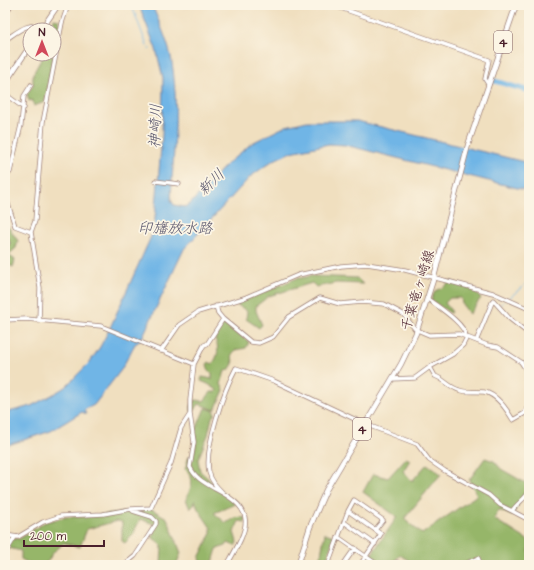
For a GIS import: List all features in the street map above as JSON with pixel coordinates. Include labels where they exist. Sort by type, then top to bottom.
[{"type":"main road","points":[[46,22],[58,5]]},
{"type":"main road","name":"千葉竜ヶ崎線","points":[[298,565],[310,527],[324,494],[412,344],[428,300],[467,146],[516,5]]},
{"type":"main road","points":[[5,83],[22,58]]},
{"type":"street","points":[[5,14],[11,5]]},
{"type":"street","points":[[39,321],[40,288],[32,232],[35,221],[43,122],[62,22],[68,5]]},
{"type":"street","points":[[332,5],[489,60],[485,79],[489,81]]},
{"type":"street","points":[[5,40],[22,30]]},
{"type":"street","points":[[5,178],[10,172],[24,108],[24,96],[31,85]]},
{"type":"street","points":[[5,91],[9,97],[24,108]]},
{"type":"street","points":[[155,181],[175,182],[180,184]]},
{"type":"street","points":[[5,202],[8,204],[15,226],[32,232]]},
{"type":"street","points":[[5,236],[8,243],[5,249]]},
{"type":"street","points":[[161,351],[172,334],[184,320],[198,312],[244,298],[298,275],[341,266],[367,264],[386,266],[493,293],[529,309]]},
{"type":"street","points":[[477,339],[493,300],[493,293]]},
{"type":"street","points":[[216,306],[223,319],[251,342],[259,343],[273,337],[289,317],[320,298],[340,304],[362,302],[384,304],[402,314],[410,325],[417,330],[435,336],[455,334],[467,336],[477,339],[487,345],[498,346],[521,362],[529,374]]},
{"type":"street","points":[[428,300],[452,317],[467,336]]},
{"type":"street","points":[[493,300],[510,320],[529,334]]},
{"type":"street","points":[[223,319],[207,344],[204,346],[194,364],[191,384],[190,414],[194,442],[190,467],[202,482],[239,503],[243,509],[246,520],[241,537],[227,565]]},
{"type":"street","points":[[5,320],[39,321],[106,327],[143,344],[194,364]]},
{"type":"street","points":[[392,379],[412,379],[454,354],[462,346],[467,336]]},
{"type":"street","points":[[430,367],[435,376],[442,378],[452,387],[466,392],[484,392],[491,395],[506,409],[513,420],[525,413],[529,404]]},
{"type":"street","points":[[223,493],[216,486],[209,473],[209,449],[218,411],[236,368],[274,381],[365,424],[417,444],[429,460],[445,471],[489,495],[500,505],[529,520]]},
{"type":"street","points":[[5,536],[18,537],[43,522],[61,516],[102,514],[131,509],[148,509],[152,506],[171,463],[181,428],[190,414]]},
{"type":"street","points":[[512,511],[516,504],[524,500],[529,492]]},
{"type":"street","points":[[328,565],[348,511],[354,500],[383,520],[375,530]]},
{"type":"street","points":[[124,565],[135,556],[156,524],[155,519],[132,511],[131,509]]},
{"type":"street","points":[[348,511],[381,534],[360,565]]},
{"type":"street","points":[[344,522],[375,544]]},
{"type":"street","points":[[5,554],[15,537]]},
{"type":"street","points":[[338,537],[378,565]]},
{"type":"street","points":[[343,565],[355,548]]},
{"type":"street","points":[[462,565],[478,558],[481,565]]},
{"type":"street","points":[[394,565],[397,562],[401,565]]},
{"type":"green space","points":[[54,19],[59,20],[59,22],[53,22]]},
{"type":"green space","points":[[40,62],[53,62],[45,102],[34,106],[32,100],[29,101],[27,94],[33,85],[33,74]]},
{"type":"green space","points":[[5,222],[18,241],[16,248],[8,255],[15,260],[13,267],[9,265],[5,274],[5,250],[9,244],[5,234]]},
{"type":"green space","points":[[312,276],[357,278],[363,284],[336,283],[316,287],[312,283],[269,296],[256,306],[256,311],[262,325],[259,328],[246,319],[247,311],[236,304],[295,279]]},
{"type":"green space","points":[[450,281],[473,290],[481,298],[469,314],[462,304],[461,298],[450,298],[445,303],[452,312],[450,313],[431,300],[435,291],[444,287]]},
{"type":"green space","points":[[226,324],[249,342],[246,348],[236,350],[232,354],[233,364],[229,370],[225,371],[221,384],[224,390],[215,410],[199,404],[193,412],[191,411],[191,406],[195,400],[204,401],[211,392],[216,392],[217,390],[201,381],[202,377],[212,379],[212,373],[209,372],[207,364],[209,362],[212,364],[216,358],[218,348],[215,339],[222,325]]},
{"type":"green space","points":[[205,408],[213,410],[215,414],[212,417],[208,435],[198,459],[200,471],[235,504],[214,513],[226,523],[235,518],[245,518],[245,522],[239,521],[234,532],[237,542],[235,546],[228,543],[226,546],[217,549],[212,565],[201,565],[199,558],[211,533],[211,528],[198,509],[195,500],[194,505],[190,509],[186,499],[192,483],[188,472],[185,469],[189,456],[193,456],[195,447],[195,432]]},
{"type":"green space","points":[[406,458],[410,460],[403,471],[412,481],[427,464],[441,474],[404,519],[422,534],[477,495],[469,480],[485,458],[494,461],[501,469],[529,485],[512,516],[499,510],[494,519],[529,541],[529,565],[416,565],[400,555],[391,565],[384,565],[371,555],[397,517],[363,492],[373,474],[388,478]]},
{"type":"green space","points":[[151,509],[167,518],[181,553],[176,565],[161,565],[162,545],[153,538],[154,524],[140,519],[132,536],[125,543],[122,541],[122,522],[117,521],[87,529],[80,547],[63,543],[53,553],[48,561],[41,565],[34,565],[21,559],[21,551],[9,548],[5,541],[5,537],[19,539],[45,522],[66,517],[85,517]]},
{"type":"green space","points":[[325,533],[334,536],[325,565],[319,565]]},
{"type":"water","name":"印旛放水路","points":[[139,5],[152,5],[165,37],[171,57],[175,92],[171,200],[174,205],[184,207],[189,205],[227,164],[252,143],[286,126],[307,121],[357,121],[529,163],[529,191],[345,145],[329,144],[291,152],[272,161],[250,177],[184,249],[141,340],[135,344],[121,370],[94,405],[84,410],[86,414],[82,412],[51,431],[5,446],[5,413],[31,406],[52,395],[65,387],[90,362],[109,330],[154,230],[162,135],[163,78],[156,49]]},
{"type":"waterway","points":[[133,9],[147,46]]},
{"type":"waterway","name":"神崎川","points":[[488,79],[529,91]]},
{"type":"waterway","points":[[508,299],[529,281]]},
{"type":"waterway","points":[[500,305],[505,301]]},
{"type":"water label","name":"新川","points":[[211,182]]}]
